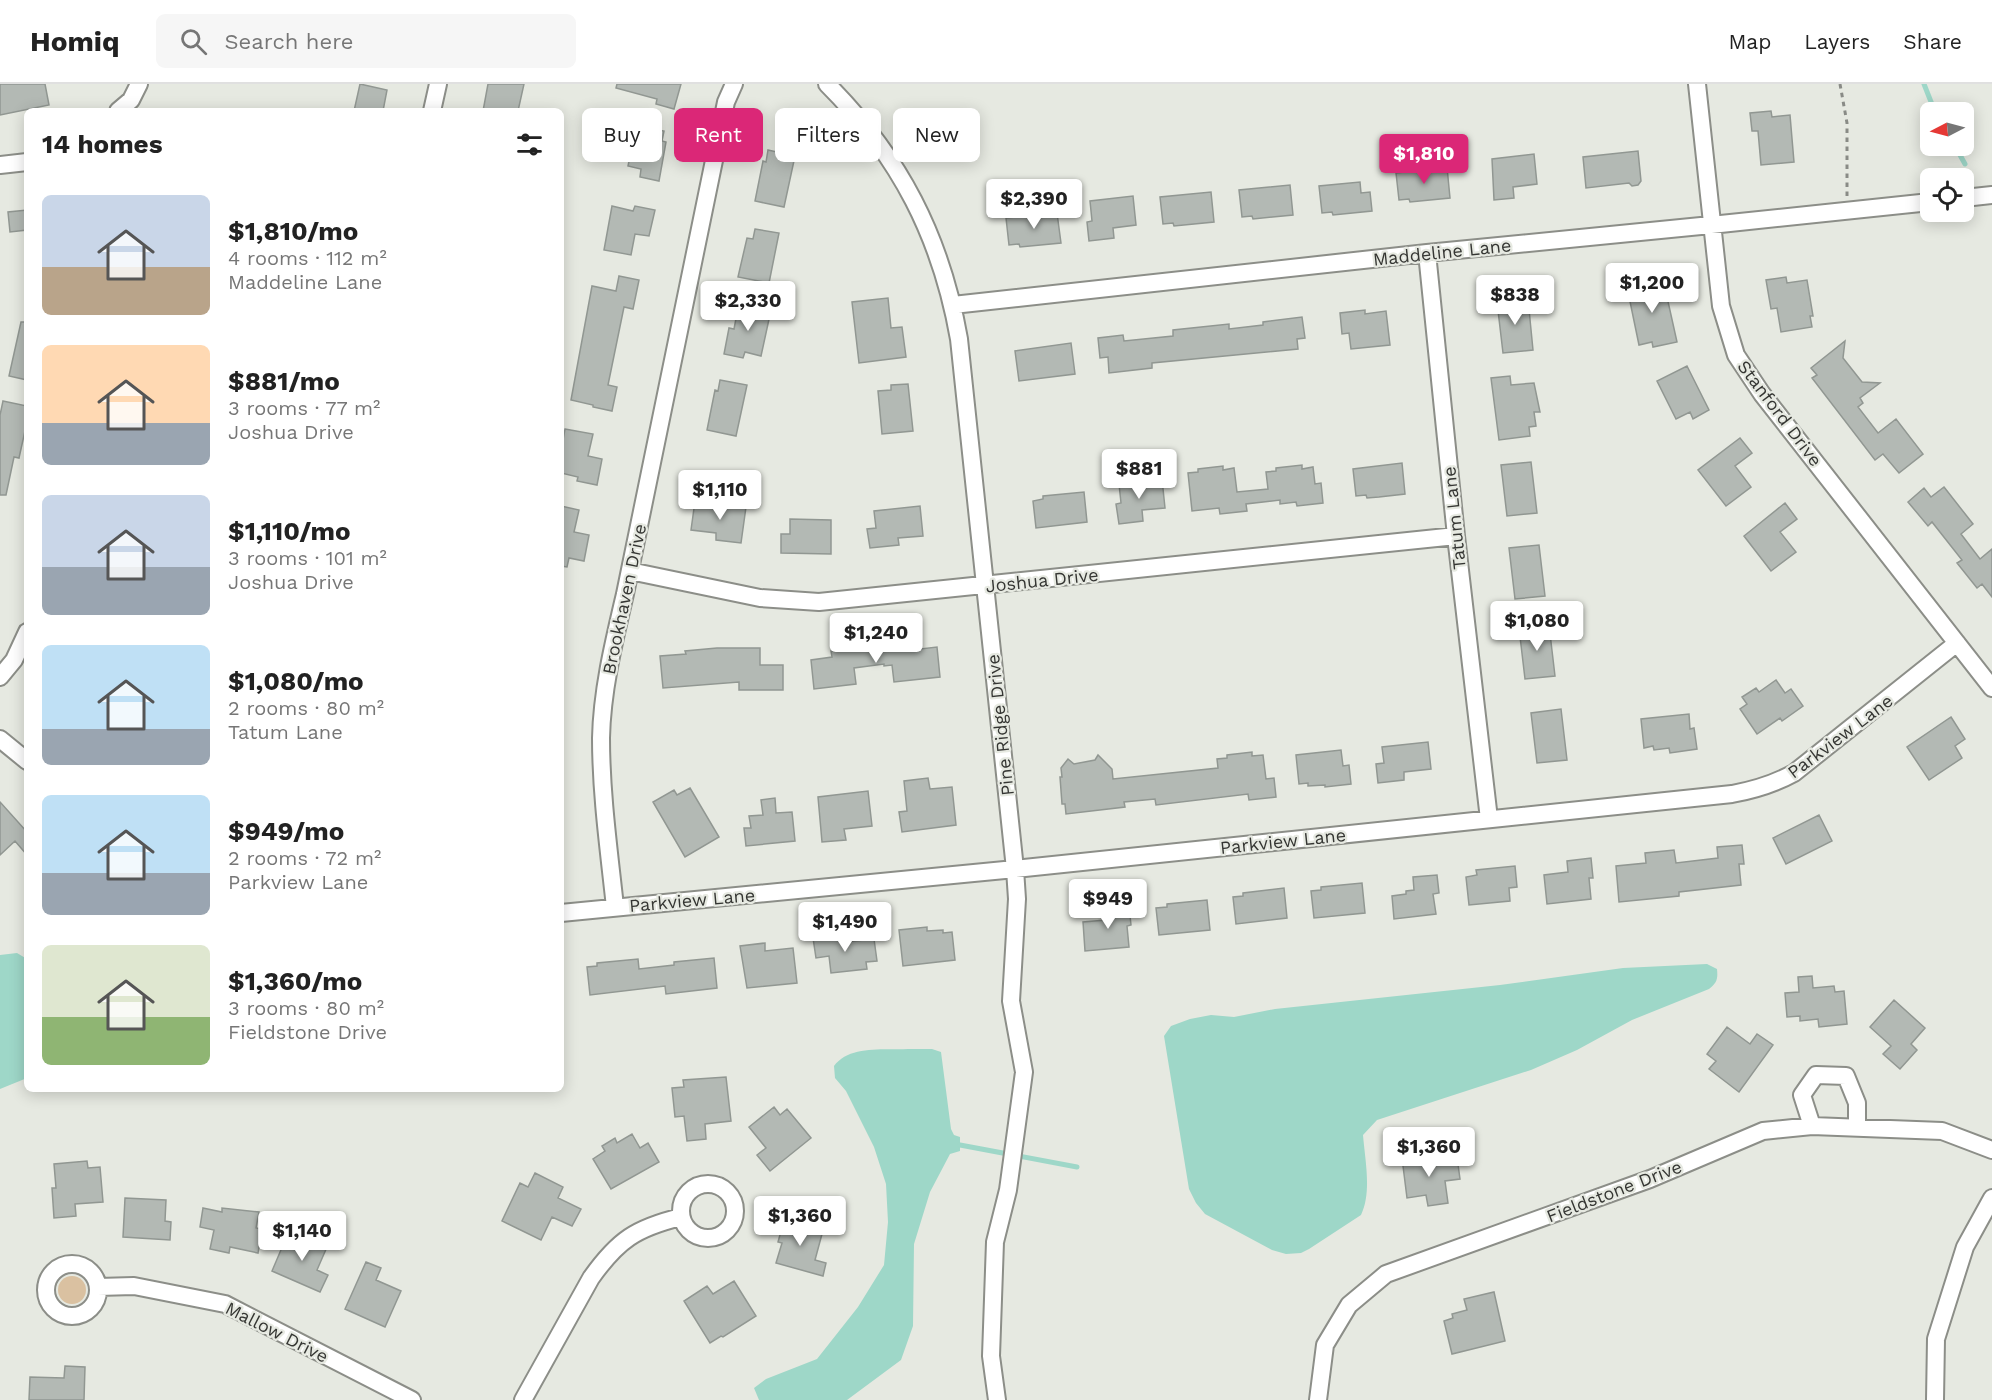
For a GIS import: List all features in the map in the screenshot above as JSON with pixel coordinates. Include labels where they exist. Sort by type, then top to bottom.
[{"type":"street","points":[[121,108],[130,100],[139,84]]},
{"type":"street","points":[[433,108],[438,84]]},
{"type":"street","name":"Brookhaven Drive","points":[[615,907],[602,773],[601,736],[609,663],[726,102],[734,84]]},
{"type":"street","name":"Pine Ridge Drive","points":[[827,84],[865,124],[897,169],[916,204],[943,270],[953,304],[959,339],[1015,869],[1017,899],[1011,1001],[1024,1072],[1008,1190],[995,1242],[991,1356],[997,1400]]},
{"type":"street","name":"Stanford Drive","points":[[1697,84],[1721,306],[1736,355],[1762,394],[1992,688]]},
{"type":"street","points":[[0,165],[24,162]]},
{"type":"street","points":[[1974,197],[1992,195]]},
{"type":"street","name":"Maddeline Lane","points":[[953,304],[1920,203]]},
{"type":"street","name":"Tatum Lane","points":[[1427,253],[1456,536],[1489,819]]},
{"type":"street","name":"Joshua Drive","points":[[630,571],[760,598],[802,602],[985,586],[1456,536]]},
{"type":"street","points":[[0,677],[14,660],[24,638]]},
{"type":"street","name":"Parkview Lane","points":[[564,913],[1015,869],[1732,794],[1778,782],[1811,760],[1957,643]]},
{"type":"street","points":[[0,739],[24,759]]},
{"type":"street","points":[[1812,1126],[1802,1095],[1816,1075],[1846,1076],[1857,1103],[1857,1128]]},
{"type":"street","name":"Fieldstone Drive","points":[[1318,1400],[1325,1345],[1349,1305],[1386,1274],[1650,1179],[1763,1131],[1812,1126],[1942,1131],[1992,1150]]},
{"type":"street","points":[[1935,1400],[1936,1339],[1965,1247],[1992,1198]]},
{"type":"street","points":[[522,1400],[591,1278],[604,1260],[619,1244],[636,1232],[653,1224],[681,1217]]},
{"type":"street","name":"Mallow Drive","points":[[98,1287],[134,1286],[225,1304],[412,1400]]},
{"type":"path","points":[[1840,84],[1847,123],[1847,211]]},
{"type":"shaded area","points":[[72,1276],[82,1280],[86,1290],[82,1300],[72,1304],[62,1300],[58,1290],[62,1280]]},
{"type":"water","points":[[17,953],[24,957],[24,1079],[0,1089],[0,955]]},
{"type":"water","points":[[1707,964],[1717,969],[1714,985],[1709,989],[1632,1020],[1577,1050],[1531,1070],[1377,1120],[1363,1135],[1367,1186],[1361,1215],[1301,1253],[1286,1254],[1272,1250],[1205,1214],[1189,1189],[1164,1036],[1171,1026],[1211,1015],[1234,1017],[1275,1009],[1500,985],[1623,968]]},
{"type":"water","points":[[932,1049],[941,1052],[951,1129],[954,1135],[960,1137],[960,1151],[950,1154],[930,1192],[914,1244],[913,1326],[901,1360],[847,1400],[759,1400],[754,1388],[766,1379],[817,1359],[858,1307],[884,1265],[888,1222],[886,1184],[874,1147],[846,1091],[835,1078],[834,1066],[849,1055],[868,1050]]},
{"type":"building","points":[[0,84],[45,84],[49,105],[24,108],[24,110],[0,115]]},
{"type":"building","points":[[360,84],[387,90],[384,108],[355,108]]},
{"type":"building","points":[[488,84],[524,84],[519,108],[484,108]]},
{"type":"building","points":[[617,84],[681,84],[674,109],[656,104],[657,99],[616,88]]},
{"type":"building","points":[[1771,111],[1772,117],[1790,115],[1794,162],[1761,165],[1758,131],[1752,131],[1750,113]]},
{"type":"building","points":[[662,141],[666,142],[659,181],[640,177],[641,169],[628,166],[629,162],[662,162]]},
{"type":"building","points":[[768,150],[775,152],[775,162],[794,162],[784,207],[755,201],[763,161],[766,162]]},
{"type":"building","points":[[1638,151],[1641,181],[1638,185],[1632,186],[1629,183],[1586,188],[1583,157]]},
{"type":"building","points":[[1534,154],[1537,184],[1513,187],[1514,198],[1494,200],[1492,159]]},
{"type":"building","points":[[1447,167],[1450,198],[1410,202],[1409,199],[1399,200],[1396,173]]},
{"type":"building","points":[[1360,182],[1361,193],[1370,192],[1372,211],[1333,215],[1332,212],[1322,213],[1319,186]]},
{"type":"building","points":[[1290,185],[1293,215],[1253,219],[1252,216],[1242,217],[1239,190]]},
{"type":"building","points":[[1211,192],[1214,222],[1174,226],[1173,223],[1163,224],[1160,197]]},
{"type":"building","points":[[1133,196],[1136,225],[1113,228],[1114,238],[1089,241],[1087,222],[1092,221],[1090,201]]},
{"type":"building","points":[[612,206],[633,211],[635,206],[655,210],[649,236],[635,234],[631,255],[604,250]]},
{"type":"building","points":[[24,210],[24,230],[10,232],[8,212]]},
{"type":"building","points":[[1057,213],[1061,243],[1020,247],[1019,244],[1009,245],[1006,218]]},
{"type":"building","points":[[755,229],[779,233],[769,283],[738,277],[747,238],[753,239]]},
{"type":"building","points":[[619,276],[639,280],[633,309],[624,307],[608,385],[617,387],[612,411],[571,400],[592,286],[616,291]]},
{"type":"building","points":[[1786,277],[1787,283],[1807,280],[1813,316],[1810,316],[1812,327],[1781,332],[1777,308],[1771,309],[1766,280]]},
{"type":"building","points":[[1663,279],[1677,342],[1653,347],[1652,342],[1639,345],[1627,287]]},
{"type":"building","points":[[888,298],[891,328],[902,327],[906,357],[859,363],[852,302]]},
{"type":"building","points":[[1528,299],[1533,350],[1503,353],[1497,302]]},
{"type":"building","points":[[739,303],[771,310],[761,356],[745,352],[743,358],[724,354],[729,328],[734,329]]},
{"type":"building","points":[[1365,310],[1365,314],[1386,311],[1390,345],[1351,349],[1349,333],[1342,334],[1340,313]]},
{"type":"building","points":[[1302,317],[1305,338],[1297,339],[1298,349],[1152,363],[1152,368],[1109,373],[1108,357],[1100,358],[1098,338],[1123,335],[1124,341],[1173,336],[1173,330],[1229,324],[1229,329]]},
{"type":"building","points":[[21,322],[24,322],[24,379],[9,376]]},
{"type":"building","points":[[1845,341],[1843,358],[1862,382],[1880,383],[1860,398],[1863,403],[1858,407],[1878,433],[1896,419],[1923,454],[1899,473],[1883,454],[1875,460],[1812,378],[1817,375],[1811,368]]},
{"type":"building","points":[[1071,343],[1075,374],[1019,381],[1015,351]]},
{"type":"building","points":[[1687,366],[1709,410],[1693,419],[1690,412],[1676,419],[1657,381]]},
{"type":"building","points":[[1510,376],[1511,385],[1534,383],[1540,412],[1534,412],[1536,426],[1529,427],[1530,436],[1499,440],[1491,378]]},
{"type":"building","points":[[720,380],[747,385],[736,436],[707,430],[715,390],[718,391]]},
{"type":"building","points":[[908,384],[913,431],[882,434],[878,391],[891,390],[891,385]]},
{"type":"building","points":[[3,401],[24,405],[24,436],[19,458],[14,457],[6,495],[0,495],[0,415]]},
{"type":"building","points":[[565,429],[593,434],[588,456],[602,459],[597,485],[577,481],[578,477],[564,474]]},
{"type":"building","points":[[1740,438],[1752,453],[1735,466],[1751,487],[1726,506],[1698,470]]},
{"type":"building","points":[[1531,462],[1537,513],[1507,516],[1501,465]]},
{"type":"building","points":[[1402,463],[1405,494],[1367,498],[1366,495],[1356,496],[1353,469]]},
{"type":"building","points":[[1302,465],[1302,469],[1313,467],[1315,484],[1321,483],[1323,503],[1297,506],[1296,502],[1280,504],[1280,500],[1246,504],[1247,511],[1220,514],[1219,508],[1192,511],[1188,473],[1198,472],[1198,469],[1223,466],[1223,470],[1234,468],[1237,492],[1268,489],[1266,472],[1276,471],[1276,468]]},
{"type":"building","points":[[1162,479],[1165,508],[1142,510],[1143,521],[1119,524],[1116,504],[1121,503],[1119,484]]},
{"type":"building","points":[[1944,487],[1973,524],[1961,534],[1980,559],[1992,549],[1992,597],[1982,584],[1977,588],[1957,563],[1962,560],[1932,522],[1928,526],[1908,502],[1924,488],[1931,497]]},
{"type":"building","points":[[1084,492],[1087,522],[1036,528],[1033,501],[1043,499],[1043,496]]},
{"type":"building","points":[[695,501],[746,507],[741,543],[716,540],[716,533],[691,530]]},
{"type":"building","points":[[1785,503],[1797,519],[1780,532],[1796,552],[1771,571],[1744,536]]},
{"type":"building","points":[[920,506],[923,536],[898,538],[899,545],[870,548],[867,529],[876,528],[874,511]]},
{"type":"building","points":[[564,507],[579,510],[574,532],[589,535],[584,561],[569,558],[567,567],[564,566]]},
{"type":"building","points":[[790,519],[831,520],[831,554],[781,553],[781,534],[790,534]]},
{"type":"building","points":[[1539,545],[1545,596],[1515,599],[1509,548]]},
{"type":"building","points":[[1549,625],[1555,676],[1525,679],[1519,628]]},
{"type":"building","points":[[911,643],[912,650],[937,647],[940,677],[894,682],[892,665],[884,666],[884,664],[854,668],[856,684],[814,689],[811,660],[832,657],[831,651]]},
{"type":"building","points":[[717,648],[760,648],[760,665],[783,665],[783,690],[739,690],[739,682],[663,688],[660,656]]},
{"type":"building","points":[[1776,680],[1785,693],[1791,689],[1803,706],[1782,721],[1780,718],[1757,734],[1740,709],[1747,704],[1742,697],[1756,688],[1759,692]]},
{"type":"building","points":[[1561,709],[1567,760],[1537,763],[1531,713]]},
{"type":"building","points":[[1689,714],[1690,729],[1694,728],[1697,749],[1670,753],[1669,748],[1654,750],[1653,746],[1644,748],[1641,719]]},
{"type":"building","points":[[1951,717],[1965,739],[1955,746],[1962,758],[1929,780],[1907,747]]},
{"type":"building","points":[[1428,742],[1431,769],[1404,772],[1404,780],[1378,783],[1376,764],[1384,763],[1382,747]]},
{"type":"building","points":[[1341,750],[1343,766],[1349,765],[1351,784],[1325,787],[1325,785],[1308,786],[1308,783],[1299,784],[1296,755]]},
{"type":"building","points":[[1252,752],[1252,756],[1263,755],[1266,779],[1274,778],[1276,797],[1249,800],[1248,794],[1156,805],[1155,799],[1124,802],[1125,807],[1066,814],[1065,804],[1062,804],[1061,768],[1068,759],[1074,764],[1095,760],[1098,755],[1112,769],[1113,779],[1218,768],[1217,759],[1227,758],[1227,755]]},
{"type":"building","points":[[928,778],[930,789],[952,787],[956,825],[902,832],[899,812],[907,811],[904,781]]},
{"type":"building","points":[[690,788],[719,837],[685,857],[653,802],[674,790],[677,795]]},
{"type":"building","points":[[868,791],[872,826],[844,829],[846,840],[822,842],[818,797]]},
{"type":"building","points":[[775,798],[776,813],[792,812],[795,841],[746,846],[744,828],[751,828],[749,816],[763,815],[761,800]]},
{"type":"building","points":[[0,802],[24,829],[24,852],[15,841],[0,855]]},
{"type":"building","points":[[1819,815],[1832,841],[1786,864],[1773,838]]},
{"type":"building","points":[[1742,845],[1744,864],[1739,864],[1741,885],[1679,892],[1679,896],[1619,902],[1616,866],[1646,863],[1645,853],[1674,850],[1676,863],[1718,858],[1717,847]]},
{"type":"building","points":[[1591,858],[1593,878],[1589,878],[1591,899],[1547,904],[1544,875],[1568,872],[1567,861]]},
{"type":"building","points":[[1515,866],[1517,887],[1509,888],[1510,901],[1469,905],[1466,877],[1477,875],[1476,870]]},
{"type":"building","points":[[1437,875],[1439,893],[1433,894],[1436,914],[1394,919],[1392,896],[1414,890],[1413,877]]},
{"type":"building","points":[[1362,883],[1365,913],[1314,918],[1311,891],[1321,890],[1321,887]]},
{"type":"building","points":[[1284,888],[1287,918],[1236,924],[1233,897],[1243,896],[1243,893]]},
{"type":"building","points":[[1207,900],[1210,930],[1159,935],[1156,908],[1167,907],[1167,904]]},
{"type":"building","points":[[1129,906],[1131,925],[1127,926],[1129,947],[1085,951],[1083,922],[1106,920],[1105,908]]},
{"type":"building","points":[[927,927],[927,931],[952,932],[955,960],[903,966],[899,930]]},
{"type":"building","points":[[845,935],[846,942],[874,939],[877,961],[866,962],[867,969],[831,973],[829,956],[816,958],[813,938]]},
{"type":"building","points":[[765,943],[765,951],[793,948],[797,983],[747,988],[740,946]]},
{"type":"building","points":[[714,958],[717,988],[666,994],[665,986],[590,995],[587,967],[597,966],[597,963],[638,959],[639,969],[674,965],[674,962]]},
{"type":"building","points":[[1812,976],[1813,988],[1834,986],[1835,992],[1844,991],[1847,1024],[1819,1027],[1818,1019],[1800,1021],[1800,1016],[1787,1017],[1785,993],[1799,992],[1798,977]]},
{"type":"building","points":[[1894,1000],[1925,1028],[1911,1044],[1917,1050],[1900,1069],[1883,1054],[1891,1046],[1870,1027]]},
{"type":"building","points":[[1727,1027],[1750,1044],[1757,1034],[1773,1045],[1739,1092],[1709,1069],[1716,1061],[1707,1054]]},
{"type":"building","points":[[726,1077],[731,1121],[705,1124],[706,1139],[687,1141],[684,1116],[675,1117],[672,1088],[684,1087],[683,1080]]},
{"type":"building","points":[[774,1107],[780,1115],[787,1109],[811,1138],[770,1171],[757,1155],[766,1148],[749,1127]]},
{"type":"building","points":[[632,1134],[640,1148],[648,1143],[659,1162],[611,1189],[593,1159],[605,1151],[602,1146],[615,1138],[617,1143]]},
{"type":"building","points":[[1424,1155],[1425,1162],[1457,1157],[1460,1179],[1445,1181],[1448,1203],[1428,1206],[1426,1195],[1407,1198],[1402,1158]]},
{"type":"building","points":[[87,1161],[88,1168],[100,1167],[103,1202],[75,1204],[76,1216],[54,1218],[52,1188],[56,1188],[54,1164]]},
{"type":"building","points":[[535,1173],[563,1187],[558,1198],[581,1209],[572,1226],[552,1217],[541,1240],[502,1221],[520,1183],[528,1187]]},
{"type":"building","points":[[125,1198],[166,1200],[165,1221],[171,1222],[170,1240],[123,1237]]},
{"type":"building","points":[[203,1208],[222,1212],[222,1208],[259,1212],[256,1228],[262,1229],[258,1253],[230,1247],[229,1253],[210,1249],[214,1230],[200,1227]]},
{"type":"building","points":[[785,1217],[814,1225],[812,1232],[822,1234],[815,1260],[826,1263],[823,1276],[776,1263],[782,1243],[778,1242]]},
{"type":"building","points":[[289,1231],[327,1247],[317,1270],[328,1275],[320,1292],[272,1271]]},
{"type":"building","points":[[366,1262],[381,1268],[376,1280],[401,1291],[385,1327],[345,1309]]},
{"type":"building","points":[[734,1281],[756,1316],[710,1343],[684,1301],[707,1286],[713,1294]]},
{"type":"building","points":[[1494,1292],[1505,1341],[1452,1354],[1444,1321],[1453,1318],[1452,1314],[1467,1310],[1464,1299]]},
{"type":"building","points":[[65,1366],[85,1367],[84,1400],[29,1400],[30,1377],[64,1378]]},
{"type":"waterway","points":[[1924,84],[1931,102]]},
{"type":"waterway","points":[[1961,156],[1965,164]]},
{"type":"waterway","points":[[960,1145],[1077,1167]]}]
